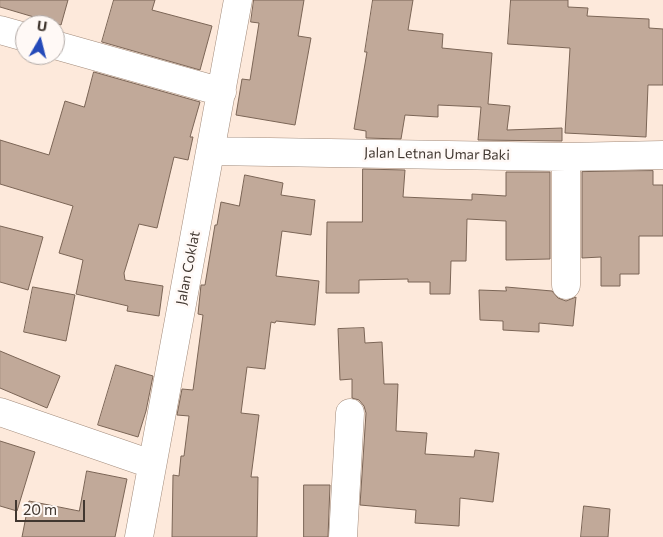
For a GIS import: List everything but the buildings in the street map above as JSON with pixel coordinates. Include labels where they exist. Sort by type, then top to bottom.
[{"type":"street","name":"Jalan Coklat","points":[[138,537],[238,0]]},
{"type":"street","points":[[0,30],[15,34]]},
{"type":"street","points":[[65,49],[222,92]]},
{"type":"street","name":"Jalan Letnan Umar Baki","points":[[210,151],[566,157],[663,155]]},
{"type":"street","points":[[566,157],[566,284]]},
{"type":"street","points":[[0,412],[151,464]]},
{"type":"street","points":[[343,537],[350,413]]}]
